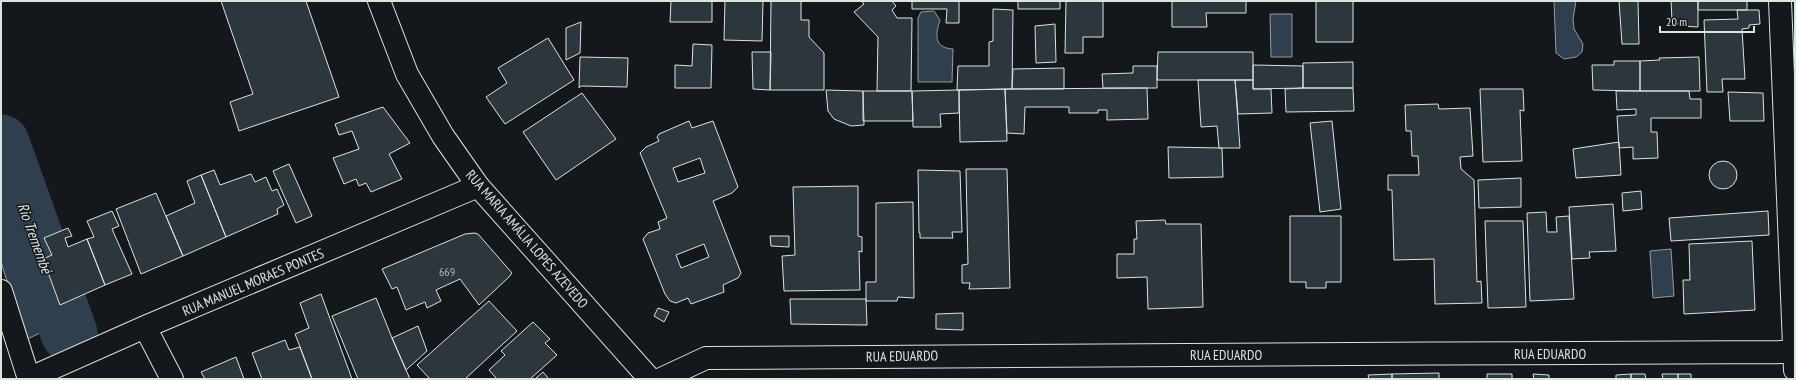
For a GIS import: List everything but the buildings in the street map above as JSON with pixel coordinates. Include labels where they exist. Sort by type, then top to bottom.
[{"type":"street","name":"RUA MARIA AMÁLIA LOPES AZEVEDO","points":[[379,1],[407,74],[443,136],[478,186],[650,379]]},
{"type":"street","points":[[1780,1],[1795,358]]},
{"type":"street","name":"RUA MANUEL MORAES PONTES","points":[[29,379],[478,186]]},
{"type":"street","points":[[1,291],[29,379]]},
{"type":"street","points":[[145,328],[172,379]]},
{"type":"street","name":"RUA EDUARDO","points":[[661,379],[706,358],[1028,355],[1531,354],[1795,358]]},
{"type":"water","points":[[1554,1],[1576,1],[1573,19],[1574,29],[1583,44],[1582,52],[1576,57],[1564,59],[1556,53]]},
{"type":"water","points":[[934,11],[940,20],[937,31],[939,43],[942,46],[953,49],[952,82],[918,82],[918,18],[921,12]]},
{"type":"water","points":[[1270,14],[1292,14],[1292,57],[1271,57]]},
{"type":"water","points":[[1,165],[51,328],[25,340],[1,262]]},
{"type":"water","points":[[1671,249],[1674,296],[1653,298],[1650,251]]},
{"type":"waterway","name":"Rio Tremembé","points":[[1,143],[69,333]]}]
